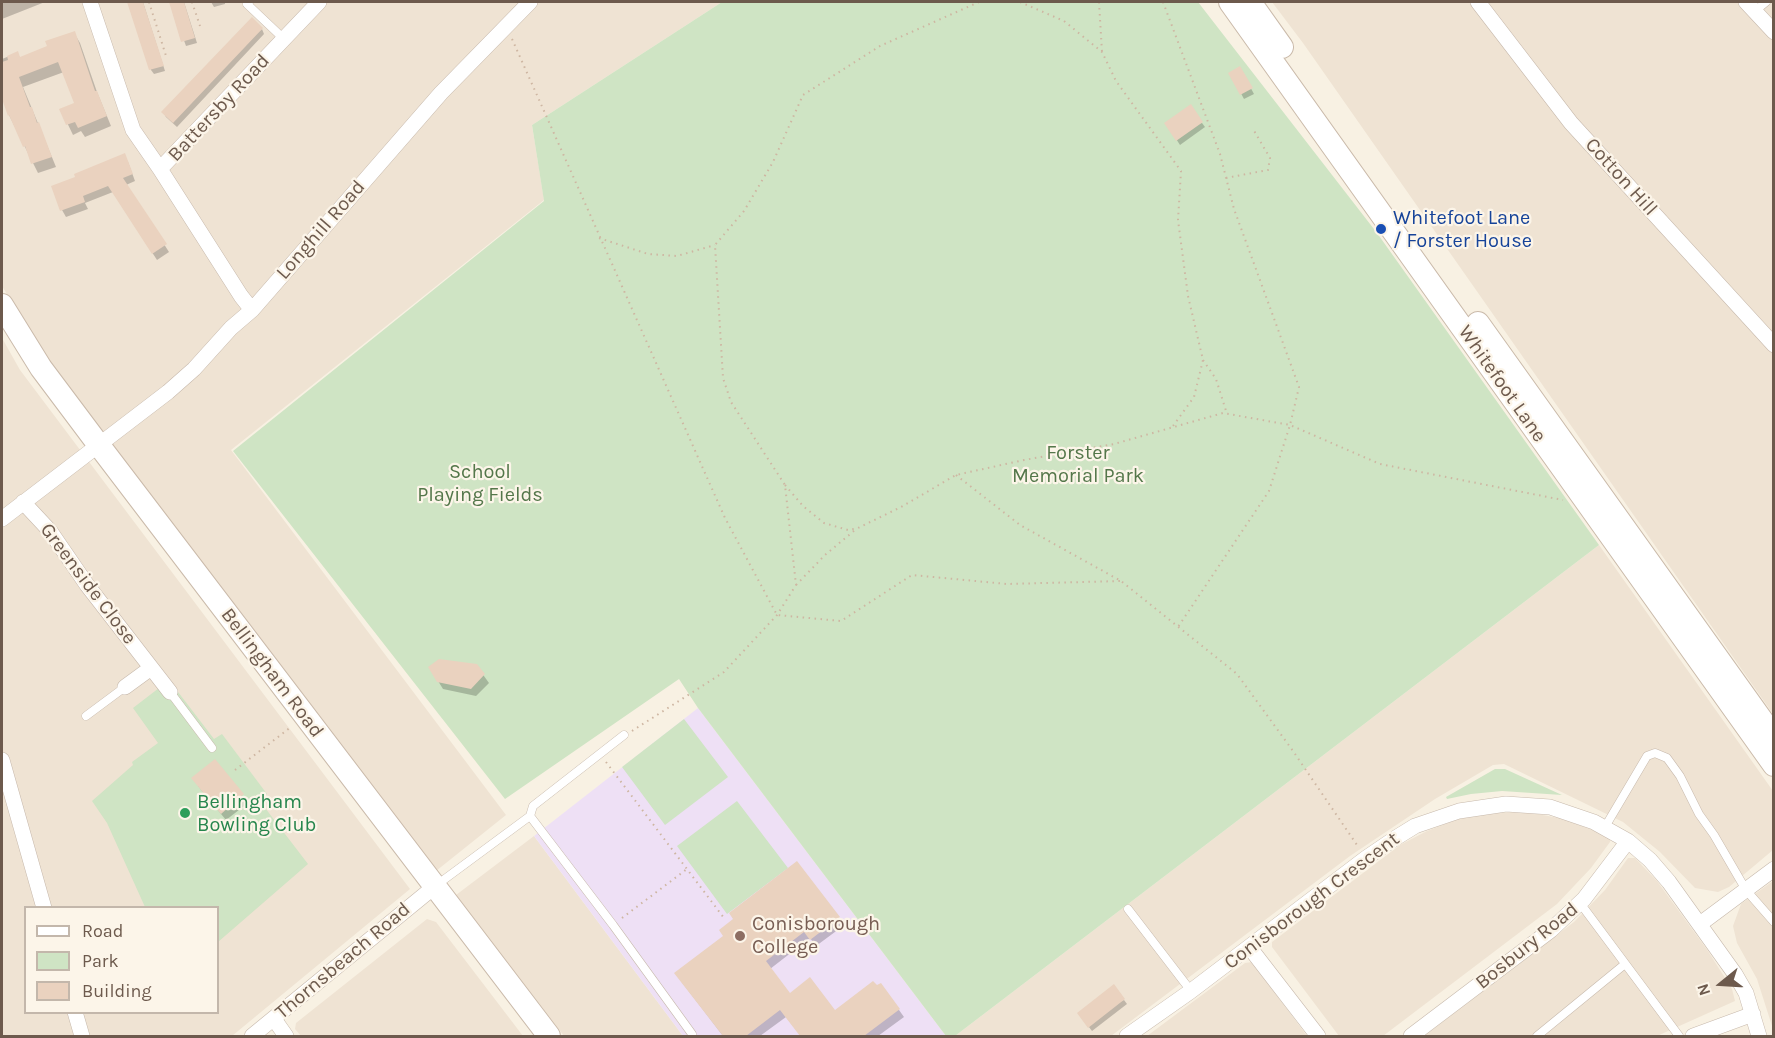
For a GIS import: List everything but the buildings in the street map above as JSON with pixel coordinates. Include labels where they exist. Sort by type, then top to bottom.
[{"type":"street","points":[[90,2],[133,130],[160,169]]},
{"type":"street","name":"Battersby Road","points":[[252,310],[160,169],[319,2]]},
{"type":"street","name":"Longhill Road","points":[[2,519],[181,382],[231,328],[252,310],[434,101],[506,24],[530,2]]},
{"type":"street","name":"Whitefoot Lane","points":[[1230,2],[1773,738]]},
{"type":"street","name":"Whitefoot Lane","points":[[1250,2],[1773,765]]},
{"type":"street","name":"Cotton Hill","points":[[1478,2],[1571,123],[1773,345]]},
{"type":"street","points":[[1756,5],[1773,32]]},
{"type":"street","name":"Bellingham Road","points":[[2,305],[41,368],[549,1036]]},
{"type":"street","name":"Greenside Close","points":[[23,502],[50,531],[87,585],[170,692]]},
{"type":"street","points":[[125,687],[151,668]]},
{"type":"street","points":[[2,760],[43,906]]},
{"type":"street","name":"Conisborough Crescent","points":[[1127,1036],[1250,948],[1366,858],[1415,826],[1459,811],[1506,804],[1550,807],[1570,813],[1605,827],[1650,860],[1700,924],[1735,974],[1746,993],[1759,1036]]},
{"type":"street","name":"Bosbury Road","points":[[1420,1034],[1551,930],[1580,903],[1628,842]]},
{"type":"street","points":[[1700,924],[1773,869]]},
{"type":"street","name":"Thornsbeach Road","points":[[252,1036],[434,887]]},
{"type":"street","points":[[1250,948],[1318,1036]]},
{"type":"street","points":[[76,1014],[82,1036]]},
{"type":"street","points":[[1693,1036],[1753,1014]]},
{"type":"street","points":[[274,1019],[286,1036]]},
{"type":"lane","points":[[249,2],[247,4],[284,39]]},
{"type":"lane","points":[[86,716],[125,687]]},
{"type":"lane","points":[[170,692],[212,748]]},
{"type":"lane","points":[[434,887],[530,816],[533,806],[624,735]]},
{"type":"lane","points":[[1605,827],[1647,756],[1655,753],[1667,758],[1680,776],[1699,814],[1746,890],[1773,922]]},
{"type":"lane","points":[[530,816],[692,1034]]},
{"type":"lane","points":[[1580,903],[1679,1036]]},
{"type":"lane","points":[[1128,909],[1191,991]]},
{"type":"lane","points":[[1537,1036],[1625,964]]},
{"type":"path","points":[[149,2],[167,59]]},
{"type":"path","points":[[192,2],[200,26]]},
{"type":"path","points":[[599,238],[648,254],[677,256],[715,244],[744,211],[773,162],[803,95],[880,46],[979,2]]},
{"type":"path","points":[[1020,2],[1064,21],[1102,52]]},
{"type":"path","points":[[1099,2],[1102,52],[1116,81],[1181,171],[1178,220],[1188,296],[1203,360],[1216,379],[1227,414]]},
{"type":"path","points":[[1163,2],[1204,110],[1234,208],[1299,387],[1290,425],[1269,491],[1178,627]]},
{"type":"path","points":[[506,24],[725,518],[777,615]]},
{"type":"path","points":[[1226,178],[1268,170],[1270,158],[1253,129]]},
{"type":"path","points":[[715,244],[723,378],[731,402],[785,485],[803,506],[824,523],[848,530],[858,528]]},
{"type":"path","points":[[1173,426],[1194,397],[1203,360]]},
{"type":"path","points":[[624,735],[724,672],[777,615],[796,585],[825,555],[858,528],[901,507],[956,475],[1114,444],[1223,413],[1290,425],[1380,464],[1572,502]]},
{"type":"path","points":[[956,475],[1020,525],[1121,581],[1237,674],[1366,858]]},
{"type":"path","points":[[785,485],[796,585]]},
{"type":"path","points":[[777,615],[841,621],[912,575],[1007,584],[1121,581]]},
{"type":"path","points":[[235,770],[305,717]]},
{"type":"path","points":[[599,753],[724,918]]},
{"type":"path","points":[[613,925],[687,869]]},
{"type":"shaded area","points":[[2,2],[722,2],[532,125],[544,200],[231,450],[506,815],[436,871],[40,349],[2,286]]},
{"type":"shaded area","points":[[1272,2],[1773,2],[1773,714],[1303,43]]},
{"type":"shaded area","points":[[2,338],[20,370],[410,889],[232,1036],[2,1036]]},
{"type":"shaded area","points":[[1599,545],[1773,791],[1773,850],[1729,887],[1718,892],[1695,888],[1660,852],[1623,822],[1504,764],[1493,765],[1435,799],[1350,856],[1111,1036],[955,1036]]},
{"type":"shaded area","name":"Conisborough College","points":[[698,708],[946,1036],[683,1036],[534,836]]},
{"type":"shaded area","points":[[1527,812],[1564,819],[1610,837],[1610,842],[1591,868],[1557,904],[1383,1036],[1339,1036],[1272,947],[1272,942],[1400,845],[1427,831],[1458,819],[1493,813]]},
{"type":"shaded area","points":[[534,836],[683,1036],[564,1036],[456,895]]},
{"type":"shaded area","points":[[1628,858],[1635,858],[1657,881],[1708,951],[1732,989],[1735,1001],[1657,1036],[1424,1036],[1574,922],[1605,890]]},
{"type":"shaded area","points":[[1773,881],[1773,1029],[1757,979],[1737,943],[1733,926],[1741,904]]},
{"type":"shaded area","points":[[427,919],[436,922],[523,1036],[301,1036],[295,1029],[296,1023]]},
{"type":"shaded area","points":[[1252,962],[1307,1036],[1147,1036],[1245,963]]},
{"type":"green space","name":"Forster Memorial Park","points":[[722,2],[1198,2],[1377,233],[1599,545],[955,1036],[946,1036],[698,708],[679,679],[505,799],[233,451],[544,201],[532,125]]},
{"type":"green space","name":"Bellingham Bowling Club","points":[[159,688],[175,688],[214,739],[222,734],[267,794],[259,800],[308,864],[219,941],[219,906],[145,906],[107,823],[92,801],[133,765],[132,762],[158,743],[133,708]]},
{"type":"green space","points":[[684,719],[728,777],[665,825],[622,767]]},
{"type":"green space","points":[[1495,769],[1505,769],[1562,795],[1502,791],[1447,799],[1446,797]]},
{"type":"green space","points":[[737,801],[788,868],[727,914],[677,846]]},
{"type":"place","name":"Whitefoot Lane / Forster House","points":[[1381,229]]},
{"type":"place","name":"Bellingham Bowling Club","points":[[185,813]]},
{"type":"place","name":"Conisborough College","points":[[740,936]]},
{"type":"park label","name":"School Playing Fields","points":[[480,484]]}]
